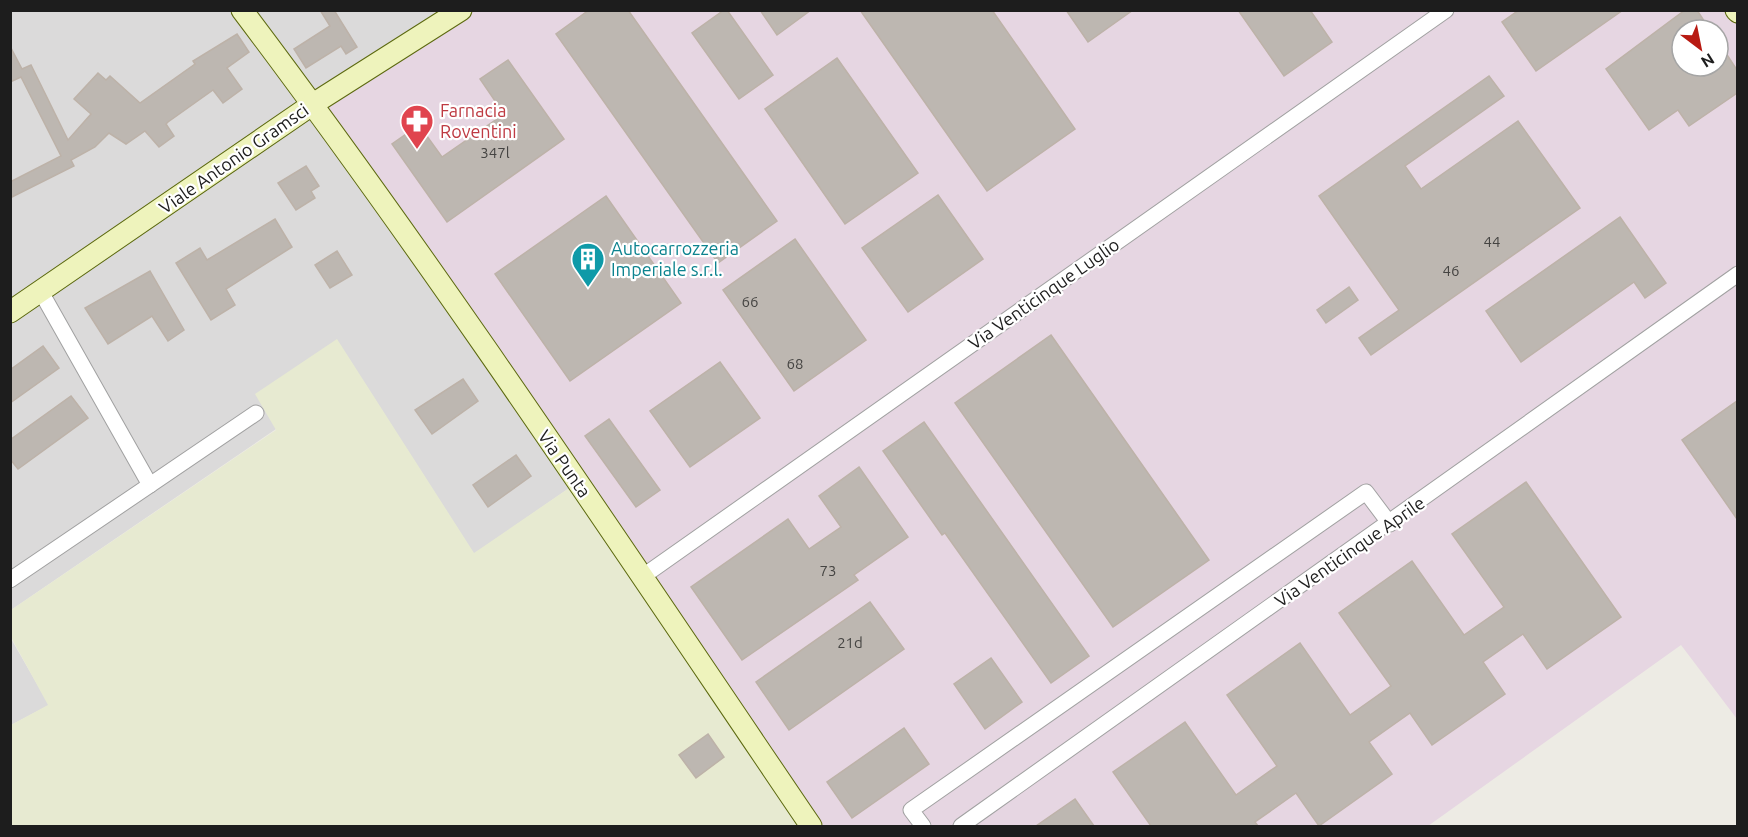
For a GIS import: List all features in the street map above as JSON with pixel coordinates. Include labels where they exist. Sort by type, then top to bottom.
[{"type":"street","name":"Via Punta","points":[[242,10],[313,104],[812,826]]},
{"type":"street","name":"Viale Antonio Gramsci","points":[[10,312],[313,104],[461,10]]},
{"type":"street","name":"Via Venticinque Luglio","points":[[642,577],[1446,10]]},
{"type":"street","name":"Via Venticinque Aprile","points":[[962,826],[1390,524],[1737,274]]},
{"type":"street","points":[[41,292],[150,485]]},
{"type":"street","points":[[10,580],[256,413]]},
{"type":"street","points":[[923,826],[911,810],[1366,492],[1390,524]]},
{"type":"shaded area","points":[[11,11],[465,11],[575,484],[474,554],[337,340],[276,429],[11,610]]},
{"type":"shaded area","points":[[465,11],[1737,11],[1737,719],[1681,645],[1428,826],[811,826],[322,108]]},
{"type":"shaded area","points":[[10,637],[49,705],[11,725],[10,725]]},
{"type":"green space","points":[[337,339],[474,553],[575,484],[812,826],[11,826],[11,725],[48,705],[11,637],[11,610],[276,430],[255,394]]},
{"type":"building","points":[[320,10],[334,10],[357,47],[346,54],[341,46],[306,68],[294,49],[330,26]]},
{"type":"building","points":[[589,10],[628,10],[777,221],[718,263],[556,34]]},
{"type":"building","points":[[727,10],[773,75],[739,99],[692,33]]},
{"type":"building","points":[[760,10],[811,10],[777,35]]},
{"type":"building","points":[[860,10],[992,10],[1075,129],[987,191]]},
{"type":"building","points":[[1066,10],[1133,10],[1088,42]]},
{"type":"building","points":[[1238,10],[1310,10],[1332,42],[1284,76]]},
{"type":"building","points":[[1519,10],[1623,10],[1536,71],[1502,22]]},
{"type":"building","points":[[1685,10],[1697,10],[1702,18],[1674,18]]},
{"type":"building","points":[[1670,21],[1670,78],[1730,78],[1730,59],[1737,70],[1737,93],[1689,126],[1678,110],[1649,130],[1606,69]]},
{"type":"building","points":[[237,34],[249,52],[227,68],[242,89],[223,103],[213,90],[166,124],[174,136],[159,147],[145,131],[126,144],[109,133],[95,147],[71,160],[74,166],[10,198],[10,182],[61,156],[21,77],[10,82],[10,46],[22,69],[31,65],[68,140],[91,114],[74,99],[98,73],[106,80],[110,76],[140,103],[195,64],[193,61]]},
{"type":"building","points":[[837,58],[918,173],[845,224],[765,109]]},
{"type":"building","points":[[508,60],[564,139],[447,222],[392,144],[419,125],[442,157],[504,114],[480,79]]},
{"type":"building","points":[[1489,76],[1504,96],[1405,166],[1421,189],[1518,121],[1580,208],[1371,355],[1359,338],[1399,310],[1319,196]]},
{"type":"building","points":[[306,166],[319,186],[311,191],[315,198],[296,210],[278,183]]},
{"type":"building","points":[[938,195],[983,259],[908,312],[862,248]]},
{"type":"building","name":"Autocarrozzeria Imperiale s.r.l.","points":[[606,196],[681,303],[570,381],[495,274]]},
{"type":"building","points":[[1620,217],[1666,283],[1645,298],[1634,282],[1521,362],[1486,311]]},
{"type":"building","points":[[275,219],[292,247],[226,289],[235,305],[211,320],[176,263],[200,248],[207,260]]},
{"type":"building","points":[[795,239],[866,340],[794,391],[723,290]]},
{"type":"building","points":[[337,251],[352,275],[330,288],[315,265]]},
{"type":"building","points":[[150,271],[184,330],[168,341],[152,316],[108,344],[85,308]]},
{"type":"building","points":[[1349,287],[1358,300],[1326,323],[1317,310]]},
{"type":"building","points":[[1051,335],[1209,560],[1113,627],[955,403]]},
{"type":"building","points":[[43,346],[59,368],[10,403],[10,370]]},
{"type":"building","points":[[720,362],[760,418],[690,467],[650,411]]},
{"type":"building","points":[[463,379],[478,401],[432,434],[415,410]]},
{"type":"building","points":[[71,396],[88,418],[18,469],[10,459],[10,440]]},
{"type":"building","points":[[1737,401],[1737,519],[1682,440]]},
{"type":"building","points":[[609,419],[660,490],[636,507],[585,436]]},
{"type":"building","points":[[924,422],[1089,656],[1051,683],[945,533],[942,535],[883,451]]},
{"type":"building","points":[[516,455],[531,476],[488,507],[473,485]]},
{"type":"building","points":[[859,467],[908,537],[854,575],[858,580],[742,660],[691,587],[788,519],[809,549],[841,527],[819,496]]},
{"type":"building","points":[[1526,482],[1621,617],[1547,669],[1523,634],[1483,662],[1505,694],[1432,745],[1410,713],[1369,742],[1392,774],[1319,826],[1296,793],[1255,822],[1258,826],[1151,826],[1113,772],[1185,722],[1236,795],[1277,766],[1227,695],[1300,643],[1350,715],[1391,686],[1339,613],[1412,561],[1464,635],[1504,607],[1452,534]]},
{"type":"building","points":[[870,602],[904,649],[789,730],[756,682]]},
{"type":"building","points":[[991,658],[1022,702],[985,729],[954,684]]},
{"type":"building","points":[[904,728],[929,764],[852,818],[827,782]]},
{"type":"building","points":[[708,734],[724,757],[696,778],[679,755]]},
{"type":"building","points":[[1075,799],[1094,826],[1036,826]]},
{"type":"place","name":"Farnacia Roventini","points":[[417,150]]},
{"type":"place","name":"Autocarrozzeria Imperiale s.r.l.","points":[[588,288]]}]
